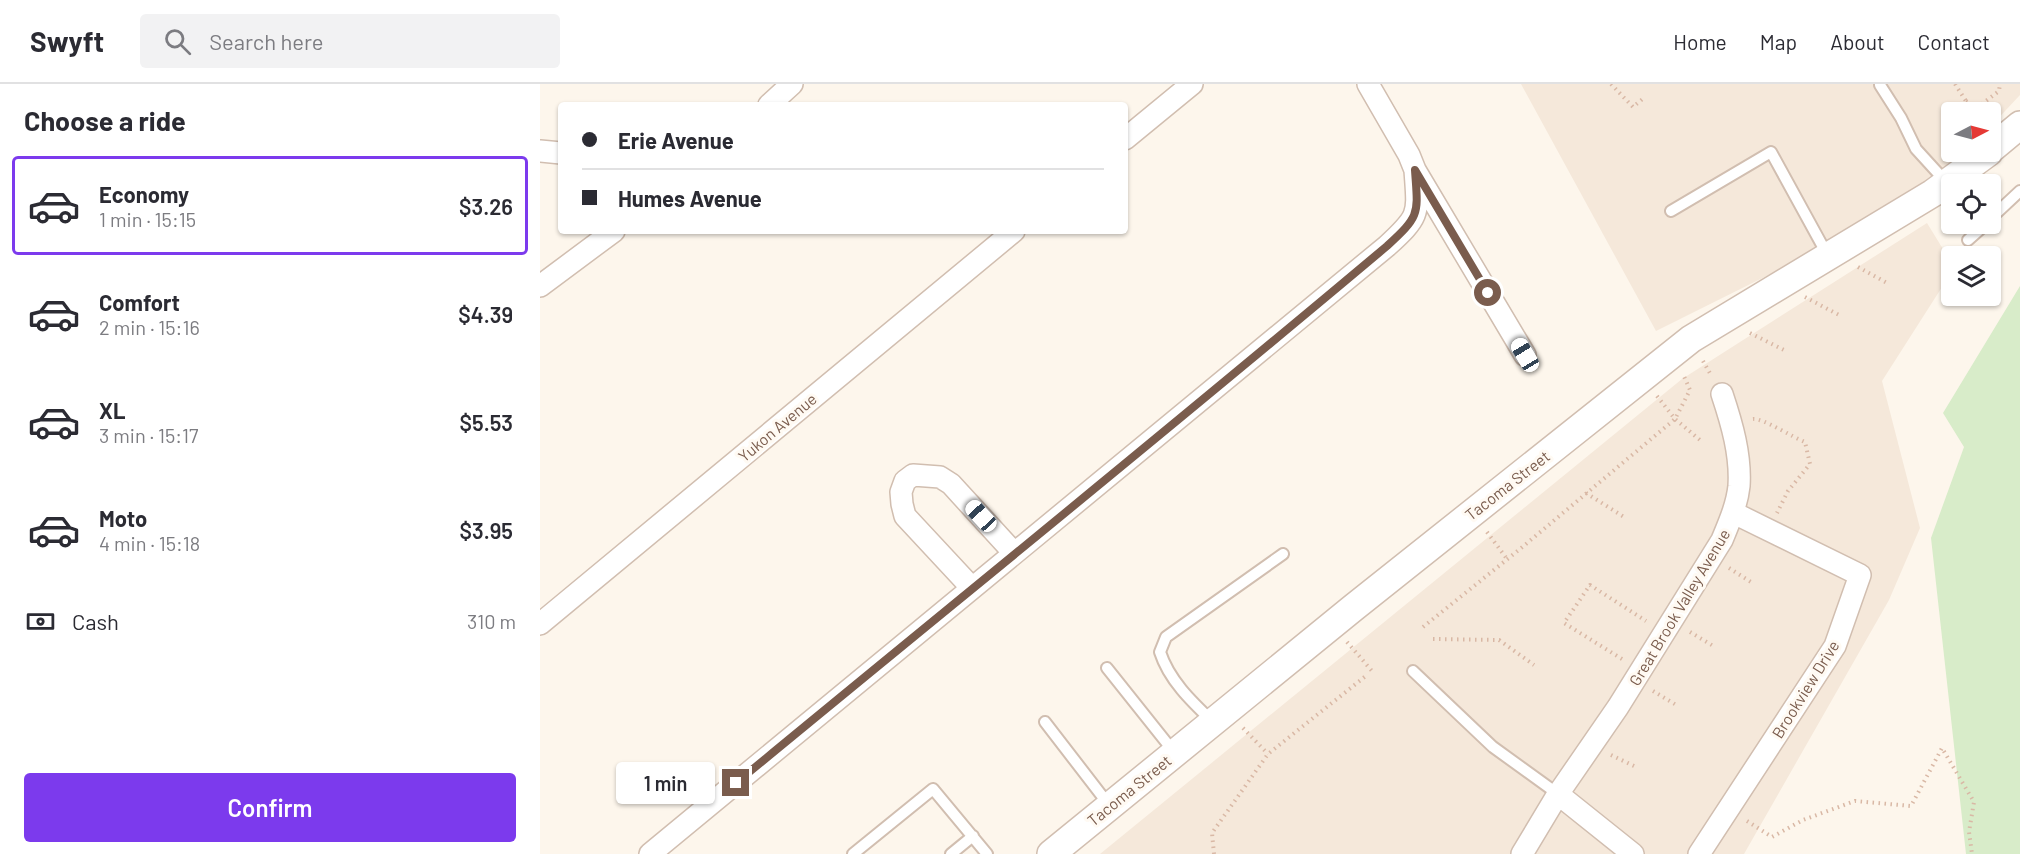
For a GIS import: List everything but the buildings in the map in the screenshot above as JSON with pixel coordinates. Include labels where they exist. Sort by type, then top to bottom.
[{"type":"street","points":[[771,102],[792,84]]},
{"type":"street","points":[[1128,137],[1192,84]]},
{"type":"street","points":[[1368,84],[1409,155],[1415,170],[1525,355]]},
{"type":"street","name":"Tacoma Street","points":[[2001,141],[2020,125]]},
{"type":"street","points":[[540,151],[558,153]]},
{"type":"street","name":"Tacoma Street","points":[[1959,174],[1975,162]]},
{"type":"street","points":[[650,854],[1014,553],[1149,446],[1410,225],[1417,211],[1415,170]]},
{"type":"street","name":"Tacoma Street","points":[[1065,850],[1110,806],[1174,753],[1691,339],[1941,187]]},
{"type":"street","points":[[540,286],[610,234]]},
{"type":"street","name":"Yukon Avenue","points":[[540,624],[1010,234]]},
{"type":"street","name":"Great Brook Valley Avenue","points":[[1521,854],[1676,616],[1722,540],[1734,513],[1739,487],[1736,442],[1722,394]]},
{"type":"street","points":[[972,588],[905,516],[901,492],[905,481],[913,475],[930,475],[940,477],[951,484],[1014,553]]},
{"type":"street","name":"Brookview Drive","points":[[1699,854],[1834,646],[1860,575],[1734,513]]},
{"type":"street","points":[[1558,794],[1633,854]]},
{"type":"lane","points":[[1880,86],[1901,118],[1916,149],[1941,176]]},
{"type":"lane","points":[[1671,211],[1771,152],[1828,256]]},
{"type":"lane","points":[[2001,208],[2020,190]]},
{"type":"lane","points":[[1968,240],[1975,234]]},
{"type":"lane","points":[[1213,722],[1186,695],[1165,668],[1160,652],[1166,637],[1283,554]]},
{"type":"lane","points":[[1107,668],[1174,753]]},
{"type":"lane","points":[[1413,671],[1493,747],[1558,794]]},
{"type":"lane","points":[[1045,722],[1110,806]]},
{"type":"lane","points":[[853,854],[933,789],[987,854]]},
{"type":"lane","points":[[951,854],[973,836]]},
{"type":"path","points":[[1611,84],[1633,107],[1645,97]]},
{"type":"path","points":[[1955,84],[1966,101],[1978,107],[1999,91],[2000,84]]},
{"type":"path","points":[[1855,264],[1889,284]]},
{"type":"path","points":[[1803,296],[1839,315]]},
{"type":"path","points":[[1746,331],[1784,350]]},
{"type":"path","points":[[1691,339],[1722,394]]},
{"type":"path","points":[[1423,627],[1675,419],[1690,390],[1683,373]]},
{"type":"path","points":[[1655,394],[1675,419],[1700,440]]},
{"type":"path","points":[[1753,419],[1760,418],[1789,436],[1805,442],[1810,464],[1788,491],[1777,513]]},
{"type":"path","points":[[1586,493],[1624,517]]},
{"type":"path","points":[[1485,529],[1507,559]]},
{"type":"path","points":[[1726,567],[1751,582]]},
{"type":"path","points":[[1623,660],[1564,623],[1590,585],[1647,621]]},
{"type":"path","points":[[1687,631],[1715,647]]},
{"type":"path","points":[[1433,639],[1499,640],[1534,665]]},
{"type":"path","points":[[1346,642],[1372,671]]},
{"type":"path","points":[[1214,854],[1212,833],[1268,754],[1367,675]]},
{"type":"path","points":[[1650,689],[1678,706]]},
{"type":"path","points":[[1243,728],[1268,754]]},
{"type":"path","points":[[1729,809],[1772,837],[1803,820],[1855,801],[1911,807],[1942,748],[1974,802],[1969,832],[1972,854]]},
{"type":"path","points":[[1609,754],[1634,766]]},
{"type":"shaded area","points":[[1521,84],[2020,84],[2020,95],[2001,115],[2001,102],[1941,102],[1941,162],[1959,162],[1949,174],[1941,174],[1941,184],[1933,193],[1656,331]]},
{"type":"shaded area","points":[[1927,223],[1941,246],[1941,289],[1882,381],[1920,528],[1889,600],[1744,854],[1100,854],[1682,379]]},
{"type":"green space","points":[[2020,286],[2020,854],[1966,854],[1931,538],[1964,447],[1943,413]]},
{"type":"route","points":[[736,783],[1014,553],[1139,453],[1387,246],[1410,225],[1417,211],[1415,170],[1488,293]]}]
